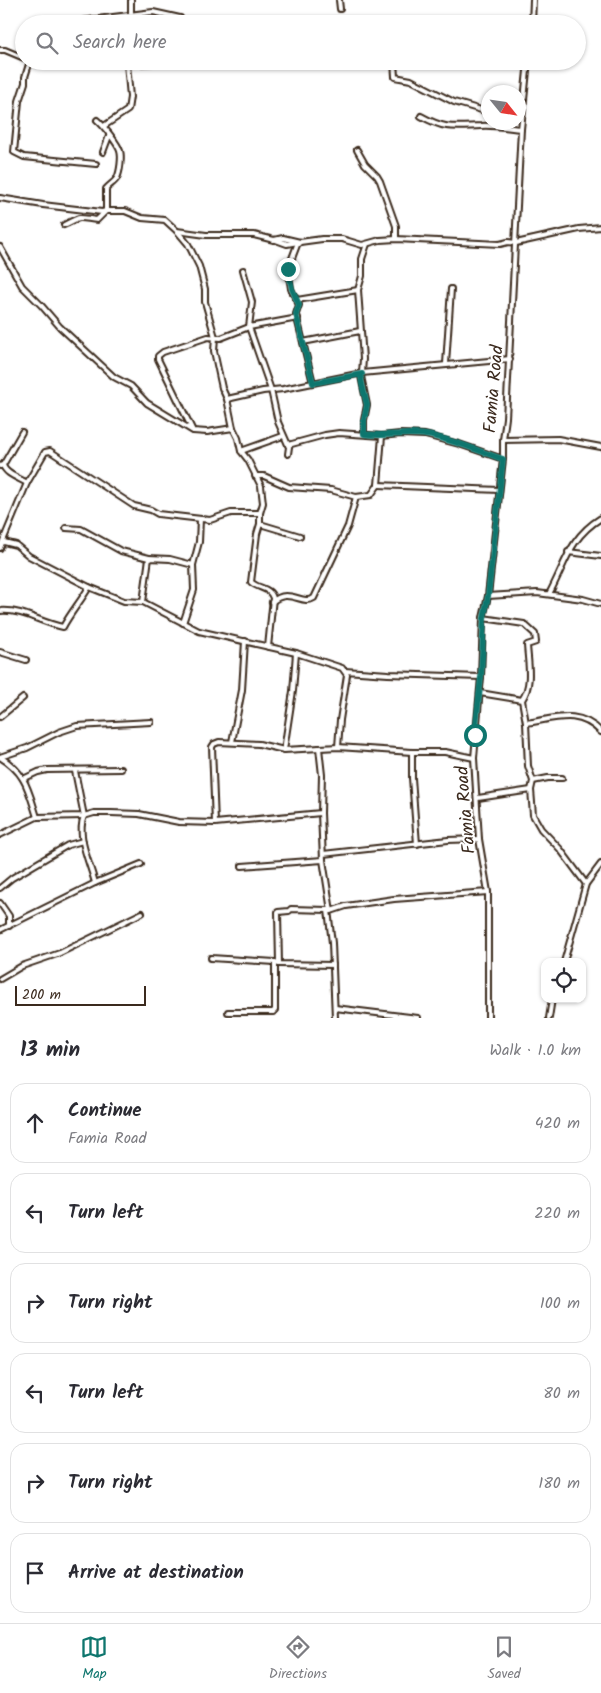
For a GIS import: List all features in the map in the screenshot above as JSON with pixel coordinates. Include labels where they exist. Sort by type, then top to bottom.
[{"type":"street","points":[[131,0],[131,15]]},
{"type":"street","points":[[340,0],[340,9]]},
{"type":"street","points":[[532,15],[533,0]]},
{"type":"street","points":[[136,15],[153,12],[166,15]]},
{"type":"street","points":[[0,50],[15,54]]},
{"type":"street","points":[[27,70],[19,100],[14,152],[24,157],[96,164]]},
{"type":"street","points":[[104,126],[128,110],[130,97],[127,70]]},
{"type":"street","points":[[395,70],[395,77],[411,80],[454,102],[481,110]]},
{"type":"street","name":"Famia Road","points":[[524,85],[527,70]]},
{"type":"street","points":[[421,116],[436,124],[459,128],[481,126]]},
{"type":"street","points":[[64,225],[77,217],[97,220],[106,211],[106,189],[117,178],[121,154],[119,148],[109,136],[104,126],[97,120]]},
{"type":"street","name":"Famia Road","points":[[488,1018],[488,892],[479,839],[478,798],[474,758],[484,618],[503,459],[510,359],[521,130]]},
{"type":"street","points":[[103,152],[109,136]]},
{"type":"street","points":[[357,150],[365,164],[380,181],[396,226],[396,239]]},
{"type":"street","points":[[0,198],[102,212],[121,210],[142,218],[163,219],[168,221],[188,244],[198,266],[204,289],[205,302],[215,337],[214,351],[218,373],[227,399],[233,428],[241,451],[248,460],[261,486],[263,503],[251,582],[269,591],[273,598],[268,646]]},
{"type":"street","points":[[177,231],[206,235],[235,234],[260,236],[287,244],[342,238],[355,244],[396,239],[487,245],[516,243],[579,229],[601,227]]},
{"type":"street","points":[[300,242],[297,245],[288,269],[292,289],[299,305],[296,314],[309,359],[313,383]]},
{"type":"street","points":[[364,434],[367,405],[361,376],[358,290],[362,276],[362,259],[367,244]]},
{"type":"street","points":[[0,247],[1,253],[22,286],[102,367],[114,377],[135,389],[147,403],[193,431],[207,432],[233,428]]},
{"type":"street","points":[[242,270],[252,302],[249,327],[272,390],[278,422],[288,445],[288,454]]},
{"type":"street","points":[[446,364],[451,289]]},
{"type":"street","points":[[297,300],[358,290]]},
{"type":"street","points":[[193,431],[158,356],[163,352],[208,337],[221,338],[241,332],[249,327],[298,318]]},
{"type":"street","points":[[303,342],[360,331]]},
{"type":"street","points":[[227,399],[362,374],[510,359]]},
{"type":"street","points":[[22,432],[1,466],[7,472],[27,483]]},
{"type":"street","points":[[288,445],[339,433],[382,436],[400,434],[425,435],[503,459]]},
{"type":"street","points":[[241,451],[283,436]]},
{"type":"street","points":[[255,476],[264,476],[289,487],[331,490],[356,497],[371,495],[378,485],[382,436]]},
{"type":"street","points":[[503,440],[558,439],[601,447]]},
{"type":"street","points":[[0,548],[27,483],[45,452],[50,451],[134,506],[151,510],[158,514],[210,520],[231,513],[260,513]]},
{"type":"street","points":[[378,485],[499,490]]},
{"type":"street","points":[[272,602],[284,596],[307,600],[314,598],[348,526],[356,497]]},
{"type":"street","points":[[549,594],[562,570],[568,552],[583,531],[601,518]]},
{"type":"street","points":[[183,623],[194,590],[194,565],[199,542],[200,519]]},
{"type":"street","points":[[260,524],[300,536]]},
{"type":"street","points":[[66,528],[81,529],[121,551],[149,558],[170,559],[194,565]]},
{"type":"street","points":[[4,542],[16,545],[29,556],[89,586],[124,601],[143,602],[199,631],[296,653],[338,666],[345,671],[481,677]]},
{"type":"street","points":[[568,552],[601,556]]},
{"type":"street","points":[[143,602],[149,558]]},
{"type":"street","points":[[0,611],[9,610],[26,614],[63,627],[89,586]]},
{"type":"street","points":[[488,596],[537,593],[583,599],[601,604]]},
{"type":"street","points":[[484,618],[524,624],[535,634],[536,642],[527,646],[529,686],[522,700],[526,723],[528,766],[533,781],[531,790],[533,815],[537,824],[560,849],[586,884]]},
{"type":"street","points":[[232,742],[242,690],[245,641]]},
{"type":"street","points":[[0,652],[26,660]]},
{"type":"street","points":[[284,750],[293,691],[296,653]]},
{"type":"street","points":[[338,748],[347,674],[345,671]]},
{"type":"street","points":[[480,693],[522,700]]},
{"type":"street","points":[[0,717],[23,698]]},
{"type":"street","points":[[526,723],[574,716],[588,721],[601,732]]},
{"type":"street","points":[[0,757],[27,748],[58,732],[77,726],[151,722]]},
{"type":"street","points":[[215,823],[212,747],[219,742],[259,744],[284,750],[338,748],[445,752],[474,758]]},
{"type":"street","points":[[319,748],[322,775],[323,860],[329,911],[335,1018]]},
{"type":"street","points":[[412,752],[417,844]]},
{"type":"street","points":[[0,757],[18,770],[28,790],[37,817]]},
{"type":"street","points":[[23,779],[47,770],[120,769]]},
{"type":"street","points":[[75,771],[84,816],[82,822],[83,841],[95,883]]},
{"type":"street","points":[[533,781],[562,778]]},
{"type":"street","points":[[478,798],[531,790]]},
{"type":"street","points":[[0,835],[37,817],[84,816],[94,813],[130,814],[179,822],[215,823],[321,813]]},
{"type":"street","points":[[323,854],[448,840],[479,839]]},
{"type":"street","points":[[0,888],[12,878],[68,845],[83,841]]},
{"type":"street","points":[[242,866],[323,860]]},
{"type":"street","points":[[0,930],[95,883],[141,864]]},
{"type":"street","points":[[565,958],[586,884],[601,864]]},
{"type":"street","points":[[228,1012],[273,1012],[275,1010],[278,912],[291,909],[329,911],[346,906],[394,899],[488,892]]},
{"type":"street","points":[[0,903],[9,916],[9,926]]},
{"type":"street","points":[[0,979],[22,966],[60,953],[142,913]]},
{"type":"street","points":[[211,958],[333,965]]},
{"type":"street","points":[[549,1018],[551,1003]]},
{"type":"street","points":[[335,1008],[418,1018]]},
{"type":"route","points":[[288,269],[292,289],[299,305],[296,314],[309,359],[313,383],[362,374],[362,384],[367,405],[364,434],[382,436],[400,434],[425,435],[503,459],[484,618],[481,677],[475,735]]}]
